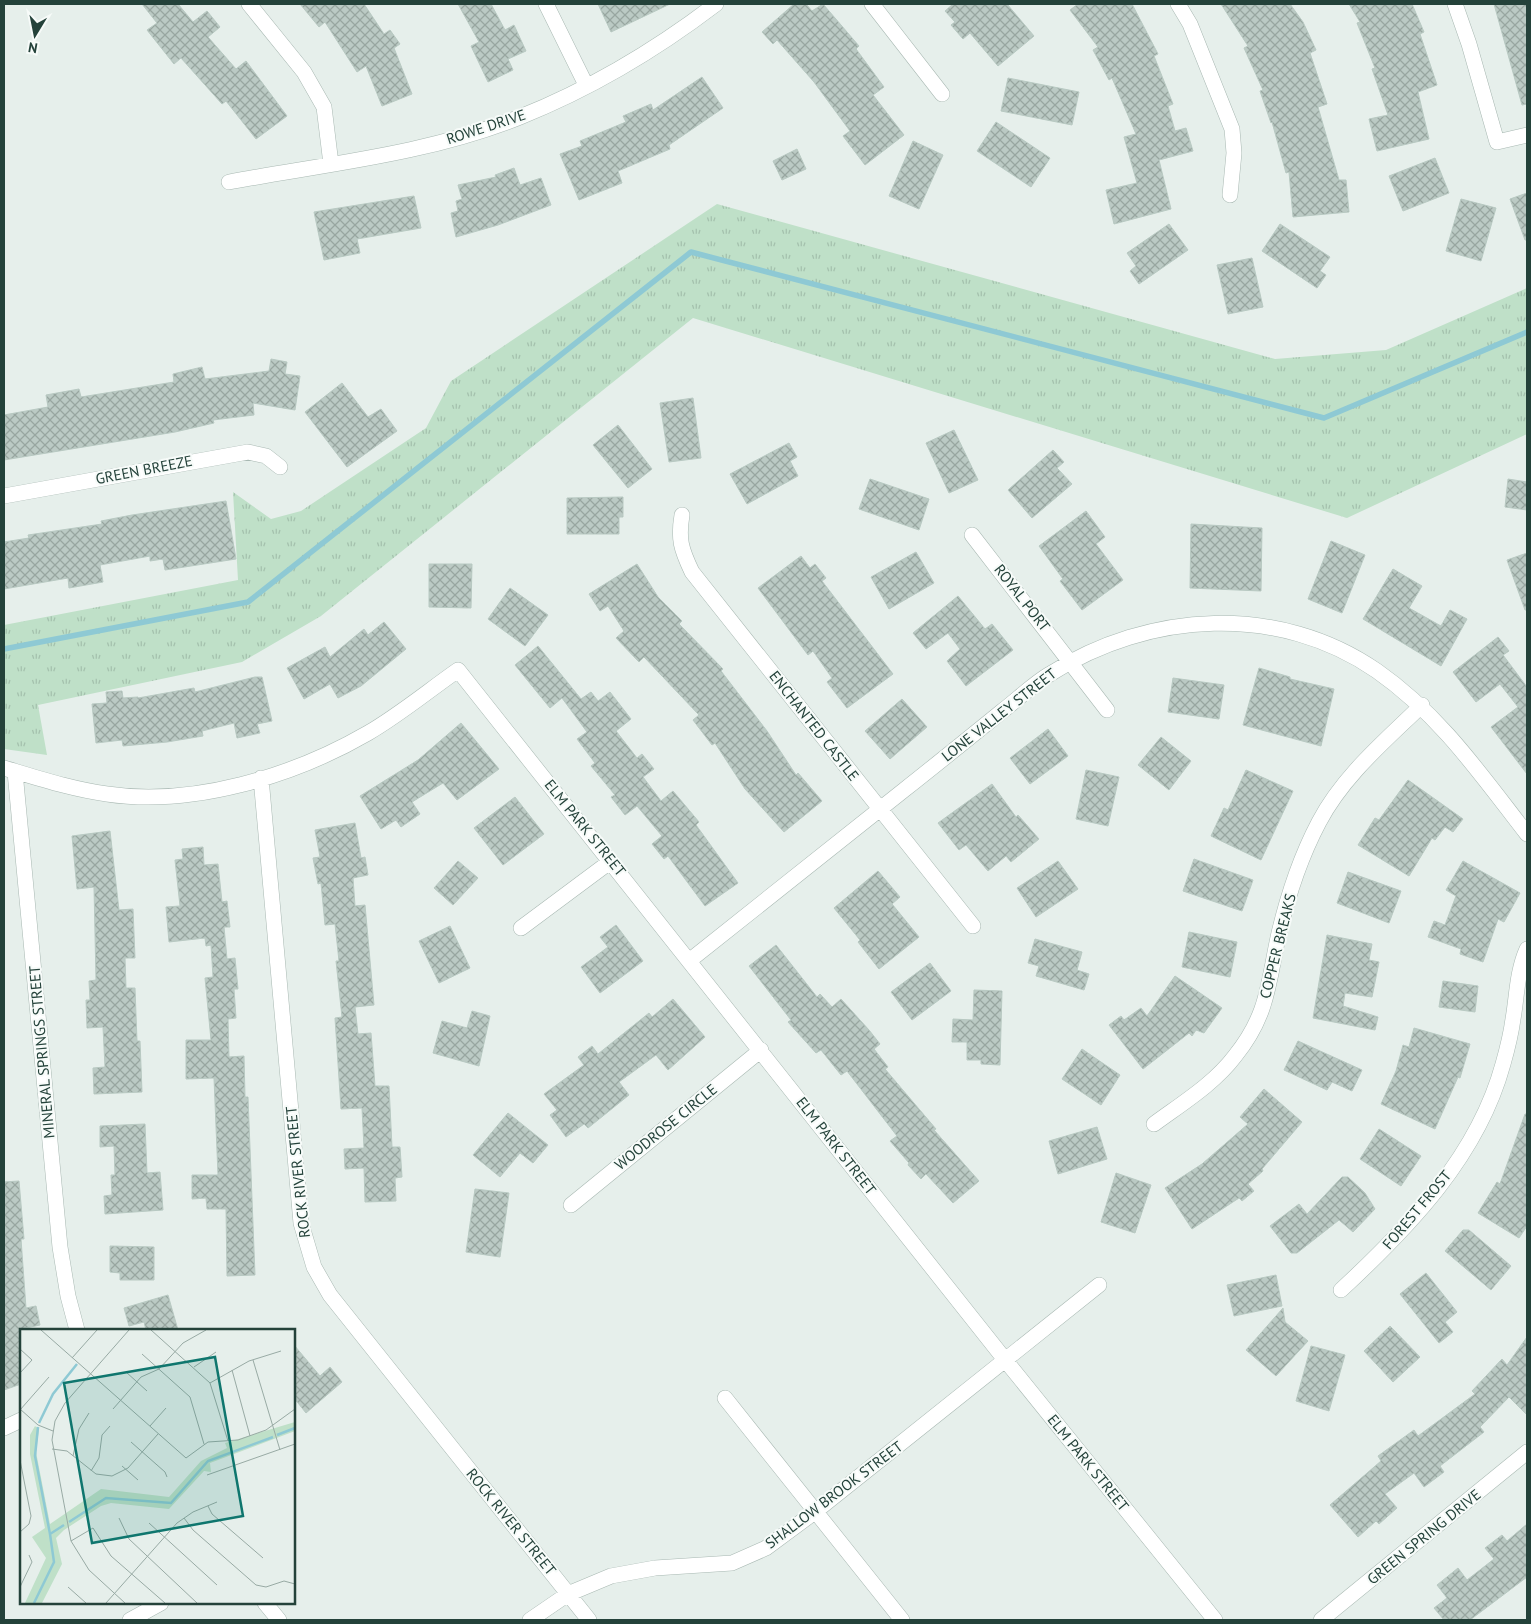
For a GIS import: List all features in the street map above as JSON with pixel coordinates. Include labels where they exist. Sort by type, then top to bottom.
[{"type":"street","points":[[249,4],[304,72],[324,108],[331,164]]},
{"type":"street","points":[[546,4],[586,85]]},
{"type":"street","name":"ROWE DRIVE","points":[[230,182],[404,151],[480,130],[527,114],[631,62],[716,4]]},
{"type":"street","points":[[872,4],[942,94]]},
{"type":"street","points":[[1178,4],[1190,24],[1232,129],[1234,153],[1230,195]]},
{"type":"street","points":[[1455,4],[1469,44],[1497,142],[1527,135]]},
{"type":"street","name":"GREEN BREEZE","points":[[4,496],[241,453],[266,456],[280,467]]},
{"type":"street","name":"ENCHANTED CASTLE","points":[[682,515],[680,530],[681,548],[692,572],[973,926]]},
{"type":"street","name":"ROYAL PORT","points":[[972,535],[1107,710]]},
{"type":"street","name":"LONE VALLEY STREET","points":[[689,961],[1049,674],[1127,637],[1165,627],[1222,622],[1250,624],[1296,633],[1352,656],[1377,671],[1422,705],[1457,745],[1527,834]]},
{"type":"street","name":"ELM PARK STREET","points":[[261,778],[320,757],[368,732],[458,670],[1006,1361],[1215,1620]]},
{"type":"street","name":"COPPER BREAKS","points":[[1154,1124],[1199,1091],[1234,1058],[1246,1042],[1256,1025],[1269,988],[1288,898],[1320,822],[1338,794],[1369,756],[1422,705]]},
{"type":"street","points":[[10,770],[68,787],[108,794],[147,797],[217,790],[261,778]]},
{"type":"street","name":"MINERAL SPRINGS STREET","points":[[10,770],[60,1247],[77,1329]]},
{"type":"street","name":"ROCK RIVER STREET","points":[[261,778],[302,1223],[314,1267],[330,1295],[589,1620]]},
{"type":"street","points":[[521,928],[611,861]]},
{"type":"street","name":"FOREST FROST","points":[[1341,1290],[1384,1250],[1443,1184],[1486,1111],[1502,1066],[1513,1021],[1518,980],[1527,949]]},
{"type":"street","name":"WOODROSE CIRCLE","points":[[571,1204],[761,1050]]},
{"type":"street","name":"SHALLOW BROOK STREET","points":[[530,1620],[568,1594],[611,1576],[655,1568],[732,1563],[766,1548],[816,1511],[1006,1361],[1099,1285]]},
{"type":"street","points":[[724,1398],[902,1620]]},
{"type":"street","points":[[4,1428],[20,1420]]},
{"type":"street","name":"GREEN SPRING DRIVE","points":[[1321,1620],[1527,1452]]},
{"type":"street","points":[[130,1620],[159,1604]]},
{"type":"street","points":[[266,1604],[279,1620]]},
{"type":"green space","points":[[717,204],[1275,359],[1386,350],[1527,288],[1527,434],[1347,518],[693,318],[321,616],[242,662],[38,705],[47,755],[4,749],[4,625],[238,580],[233,492],[271,519],[301,511],[426,428],[451,381]]},
{"type":"building","points":[[142,4],[178,4],[193,22],[207,11],[220,27],[208,37],[236,69],[246,61],[287,116],[256,139],[226,101],[222,104],[181,58],[174,64],[147,30],[157,23]]},
{"type":"building","points":[[300,4],[364,4],[384,34],[390,30],[400,44],[394,48],[412,94],[382,106],[366,66],[357,72],[325,22],[319,27]]},
{"type":"building","points":[[458,4],[491,4],[505,30],[514,25],[526,51],[508,59],[513,70],[488,82],[471,46],[479,42]]},
{"type":"building","points":[[598,4],[670,4],[611,32]]},
{"type":"building","points":[[794,4],[806,4],[812,11],[823,4],[859,46],[856,49],[884,87],[873,95],[904,135],[865,165],[843,136],[850,131],[814,82],[777,40],[773,44],[762,32]]},
{"type":"building","points":[[953,4],[1007,4],[1034,36],[998,66],[970,33],[963,39],[951,25],[955,22],[945,11]]},
{"type":"building","points":[[1078,4],[1132,4],[1158,54],[1154,56],[1173,104],[1168,106],[1175,131],[1186,128],[1193,151],[1159,160],[1171,209],[1114,224],[1106,190],[1137,183],[1124,137],[1136,134],[1112,78],[1109,80],[1093,50],[1098,47],[1070,10]]},
{"type":"building","points":[[1221,4],[1290,4],[1303,22],[1316,50],[1310,53],[1327,104],[1318,107],[1339,180],[1346,180],[1349,212],[1293,217],[1289,172],[1286,173],[1272,122],[1260,91],[1263,90],[1244,48],[1248,46]]},
{"type":"building","points":[[1349,4],[1412,4],[1424,32],[1420,34],[1437,85],[1418,92],[1429,139],[1377,151],[1369,119],[1388,115],[1372,69],[1375,68],[1357,23],[1360,22]]},
{"type":"building","points":[[1494,4],[1527,4],[1527,104],[1522,105]]},
{"type":"building","points":[[702,77],[723,108],[669,145],[670,149],[618,171],[622,183],[579,200],[560,154],[582,146],[580,141],[626,122],[623,116],[651,104],[653,110]]},
{"type":"building","points":[[1008,78],[1079,92],[1072,125],[1001,111]]},
{"type":"building","points":[[996,122],[1050,158],[1031,187],[977,151]]},
{"type":"building","points":[[913,141],[943,155],[919,209],[889,196]]},
{"type":"building","points":[[797,149],[806,169],[782,180],[773,161]]},
{"type":"building","points":[[1435,158],[1449,193],[1403,211],[1389,176]]},
{"type":"building","points":[[514,168],[520,185],[541,178],[551,205],[498,225],[456,237],[451,213],[458,211],[456,201],[462,199],[458,185],[496,177],[495,175]]},
{"type":"building","points":[[1527,193],[1527,240],[1525,240],[1510,199]]},
{"type":"building","points":[[414,196],[421,228],[357,239],[360,253],[324,260],[314,212]]},
{"type":"building","points":[[1461,199],[1496,208],[1481,261],[1446,251]]},
{"type":"building","points":[[1169,224],[1188,250],[1139,284],[1130,271],[1136,266],[1127,253]]},
{"type":"building","points":[[1280,224],[1330,257],[1320,271],[1326,275],[1317,288],[1262,251]]},
{"type":"building","points":[[1252,258],[1263,307],[1228,314],[1217,265]]},
{"type":"building","points":[[271,359],[287,362],[285,374],[300,376],[295,410],[253,403],[254,415],[213,420],[214,423],[175,432],[4,460],[4,415],[48,407],[46,395],[79,389],[81,397],[174,382],[173,374],[202,367],[205,379],[269,371]]},
{"type":"building","points":[[342,383],[368,417],[381,409],[397,431],[347,467],[305,412]]},
{"type":"building","points":[[693,398],[701,458],[669,462],[660,403]]},
{"type":"building","points":[[618,425],[652,469],[628,488],[593,445]]},
{"type":"building","points":[[954,430],[978,480],[949,493],[926,443]]},
{"type":"building","points":[[789,443],[797,457],[790,461],[798,476],[747,504],[730,474]]},
{"type":"building","points":[[1053,450],[1064,462],[1057,468],[1072,484],[1032,518],[1008,490]]},
{"type":"building","points":[[870,479],[929,499],[919,530],[859,509]]},
{"type":"building","points":[[1508,479],[1527,482],[1527,510],[1505,507]]},
{"type":"building","points":[[623,497],[623,517],[619,517],[619,534],[567,534],[567,498]]},
{"type":"building","points":[[226,501],[236,559],[165,570],[163,559],[150,561],[150,556],[100,565],[103,582],[69,588],[68,578],[4,589],[4,542],[29,538],[28,535],[102,524],[101,521],[132,515]]},
{"type":"building","points":[[1086,511],[1105,537],[1096,544],[1123,580],[1082,610],[1060,581],[1063,579],[1039,546]]},
{"type":"building","points":[[1191,524],[1262,528],[1261,591],[1190,588]]},
{"type":"building","points":[[1331,541],[1365,555],[1342,613],[1308,599]]},
{"type":"building","points":[[916,552],[934,583],[889,609],[871,577]]},
{"type":"building","points":[[1527,553],[1527,610],[1525,610],[1507,560]]},
{"type":"building","points":[[801,556],[810,568],[815,564],[826,578],[822,581],[893,674],[847,708],[827,682],[832,678],[813,651],[808,655],[758,588]]},
{"type":"building","points":[[429,564],[472,564],[471,608],[429,607]]},
{"type":"building","points":[[637,564],[658,597],[682,621],[679,624],[723,669],[721,671],[767,731],[796,775],[798,773],[822,801],[784,832],[745,789],[715,743],[712,745],[693,720],[699,715],[644,657],[639,662],[616,638],[624,631],[608,606],[600,611],[589,594]]},
{"type":"building","points":[[1393,569],[1422,586],[1409,608],[1441,626],[1450,610],[1467,619],[1441,666],[1363,619]]},
{"type":"building","points":[[510,588],[548,615],[525,646],[488,619]]},
{"type":"building","points":[[958,596],[985,629],[992,624],[1013,650],[966,686],[947,661],[960,649],[948,633],[926,649],[913,633]]},
{"type":"building","points":[[384,622],[406,649],[361,686],[338,698],[330,684],[304,699],[287,668],[325,647],[330,657],[364,629],[368,635]]},
{"type":"building","points":[[1498,637],[1509,651],[1503,655],[1527,687],[1527,774],[1491,727],[1518,707],[1500,684],[1476,702],[1453,672]]},
{"type":"building","points":[[538,646],[581,699],[591,692],[598,701],[610,692],[631,719],[616,731],[637,758],[642,754],[654,769],[643,777],[661,801],[673,791],[699,822],[696,825],[738,883],[705,906],[668,856],[664,859],[652,844],[662,836],[637,806],[625,815],[611,797],[615,795],[591,766],[595,763],[577,739],[587,732],[562,698],[550,708],[515,665]]},
{"type":"building","points":[[1259,668],[1290,677],[1290,679],[1334,689],[1321,746],[1243,725]]},
{"type":"building","points":[[255,677],[262,677],[272,721],[257,724],[260,733],[237,738],[234,723],[202,731],[203,736],[167,742],[123,746],[122,740],[96,743],[92,704],[107,703],[106,692],[122,691],[123,698],[138,698],[194,688],[195,692]]},
{"type":"building","points":[[1173,678],[1224,685],[1219,719],[1168,712]]},
{"type":"building","points":[[902,699],[927,727],[890,759],[865,731]]},
{"type":"building","points":[[461,723],[499,769],[457,800],[443,783],[412,802],[420,814],[401,827],[396,820],[381,829],[360,796],[418,760]]},
{"type":"building","points":[[1048,729],[1068,756],[1030,784],[1010,758]]},
{"type":"building","points":[[1161,737],[1191,761],[1169,790],[1138,765]]},
{"type":"building","points":[[1086,770],[1119,777],[1108,826],[1076,819]]},
{"type":"building","points":[[1246,770],[1293,791],[1261,860],[1211,836],[1224,808],[1228,810]]},
{"type":"building","points":[[1408,780],[1463,819],[1453,832],[1445,827],[1435,840],[1432,838],[1409,876],[1358,845],[1375,818],[1379,820]]},
{"type":"building","points":[[992,784],[1016,817],[1018,815],[1039,839],[1011,862],[1006,856],[988,871],[966,845],[959,850],[938,823]]},
{"type":"building","points":[[515,797],[544,834],[503,865],[474,828]]},
{"type":"building","points":[[355,823],[361,858],[365,857],[368,875],[353,878],[355,906],[365,905],[374,1005],[355,1007],[358,1034],[371,1033],[375,1086],[389,1086],[392,1147],[400,1147],[402,1177],[395,1178],[396,1201],[365,1202],[364,1168],[345,1169],[344,1149],[364,1148],[362,1108],[341,1109],[335,1018],[342,1017],[336,961],[339,961],[335,924],[325,925],[321,883],[318,884],[313,858],[320,857],[315,830]]},
{"type":"building","points":[[110,831],[119,910],[133,909],[135,958],[125,958],[126,988],[135,988],[137,1041],[140,1041],[142,1092],[94,1094],[93,1068],[105,1067],[103,1027],[87,1028],[86,1000],[90,1000],[89,981],[96,980],[94,887],[77,889],[72,836]]},
{"type":"building","points":[[203,847],[204,865],[218,864],[222,902],[227,901],[230,927],[224,927],[227,959],[235,958],[238,989],[234,989],[236,1018],[228,1019],[229,1057],[244,1056],[245,1097],[248,1097],[255,1275],[227,1276],[226,1209],[207,1209],[206,1198],[192,1199],[192,1175],[218,1175],[214,1078],[186,1079],[186,1040],[211,1040],[205,978],[213,977],[211,945],[206,946],[205,938],[169,942],[166,907],[180,906],[175,860],[183,859],[182,849]]},
{"type":"building","points":[[1194,859],[1253,880],[1242,911],[1183,891]]},
{"type":"building","points":[[458,861],[478,878],[453,905],[434,888]]},
{"type":"building","points":[[1058,861],[1078,889],[1036,917],[1017,888]]},
{"type":"building","points":[[1463,861],[1520,893],[1504,922],[1498,919],[1483,962],[1460,954],[1461,949],[1428,937],[1434,921],[1445,925],[1456,896],[1446,890]]},
{"type":"building","points":[[878,871],[900,897],[892,904],[919,937],[879,969],[858,942],[860,940],[834,908]]},
{"type":"building","points":[[1348,872],[1401,891],[1389,923],[1337,903]]},
{"type":"building","points":[[616,925],[643,961],[600,993],[581,967],[608,947],[600,937]]},
{"type":"building","points":[[450,926],[470,968],[439,983],[419,941]]},
{"type":"building","points":[[1189,932],[1237,942],[1230,977],[1182,967]]},
{"type":"building","points":[[1327,935],[1372,944],[1369,960],[1379,962],[1372,997],[1345,993],[1343,1006],[1378,1017],[1375,1030],[1313,1018]]},
{"type":"building","points":[[1035,939],[1082,952],[1077,970],[1089,974],[1084,990],[1036,976],[1039,966],[1028,963]]},
{"type":"building","points":[[776,945],[817,997],[820,994],[832,1007],[841,999],[869,1030],[880,1044],[874,1049],[888,1067],[885,1069],[936,1129],[934,1130],[979,1181],[953,1203],[926,1174],[921,1179],[908,1165],[909,1163],[890,1141],[897,1136],[847,1071],[841,1075],[821,1050],[816,1053],[788,1022],[791,1020],[749,966]]},
{"type":"building","points":[[930,963],[951,991],[912,1020],[891,992]]},
{"type":"building","points":[[1175,976],[1222,1008],[1204,1033],[1196,1030],[1192,1036],[1189,1033],[1143,1069],[1109,1025],[1121,1016],[1124,1020],[1141,1008],[1147,1016]]},
{"type":"building","points":[[1443,981],[1478,986],[1475,1012],[1439,1007]]},
{"type":"building","points":[[974,990],[1002,991],[1000,1065],[981,1064],[981,1060],[967,1060],[967,1042],[952,1042],[953,1019],[973,1020]]},
{"type":"building","points":[[673,999],[705,1037],[668,1070],[656,1055],[619,1082],[629,1095],[588,1128],[584,1124],[566,1137],[550,1115],[557,1110],[544,1094],[584,1065],[578,1057],[592,1046],[598,1054],[649,1013],[652,1017]]},
{"type":"building","points":[[472,1011],[490,1016],[479,1066],[433,1053],[442,1021],[467,1028]]},
{"type":"building","points":[[1414,1028],[1470,1044],[1460,1078],[1458,1077],[1435,1129],[1381,1104],[1396,1071],[1403,1045],[1409,1047]]},
{"type":"building","points":[[1298,1041],[1362,1070],[1352,1091],[1332,1082],[1327,1090],[1284,1070]]},
{"type":"building","points":[[1082,1049],[1120,1075],[1101,1105],[1062,1079]]},
{"type":"building","points":[[1264,1089],[1302,1122],[1262,1169],[1263,1171],[1248,1184],[1254,1191],[1242,1201],[1239,1198],[1192,1229],[1165,1188],[1202,1164],[1248,1124],[1240,1117]]},
{"type":"building","points":[[508,1113],[548,1145],[533,1163],[520,1153],[500,1177],[473,1155]]},
{"type":"building","points":[[1525,1114],[1527,1114],[1527,1226],[1519,1238],[1478,1213],[1497,1182],[1500,1184]]},
{"type":"building","points":[[145,1124],[147,1173],[160,1172],[163,1210],[105,1214],[104,1196],[112,1195],[111,1175],[115,1175],[114,1146],[100,1147],[100,1126]]},
{"type":"building","points":[[1097,1127],[1107,1159],[1058,1174],[1049,1141]]},
{"type":"building","points":[[1379,1129],[1421,1156],[1401,1186],[1360,1159]]},
{"type":"building","points":[[1116,1173],[1151,1185],[1135,1233],[1101,1222]]},
{"type":"building","points":[[1342,1177],[1348,1177],[1365,1193],[1375,1209],[1353,1232],[1339,1220],[1297,1253],[1291,1253],[1270,1226],[1299,1204],[1307,1214]]},
{"type":"building","points":[[19,1181],[24,1239],[21,1239],[26,1308],[36,1306],[40,1325],[20,1329],[20,1384],[4,1390],[4,1182]]},
{"type":"building","points":[[475,1189],[509,1193],[500,1257],[466,1252]]},
{"type":"building","points":[[1463,1230],[1469,1230],[1511,1266],[1491,1290],[1445,1251]]},
{"type":"building","points":[[110,1246],[154,1247],[154,1280],[120,1280],[120,1273],[110,1272]]},
{"type":"building","points":[[1426,1273],[1457,1312],[1445,1322],[1453,1332],[1439,1343],[1400,1294]]},
{"type":"building","points":[[1276,1275],[1282,1306],[1234,1316],[1227,1285]]},
{"type":"building","points":[[168,1295],[178,1329],[146,1329],[144,1322],[129,1326],[124,1308]]},
{"type":"building","points":[[1283,1308],[1285,1322],[1308,1341],[1276,1376],[1246,1350]]},
{"type":"building","points":[[1390,1326],[1420,1357],[1393,1382],[1364,1351]]},
{"type":"building","points":[[1527,1337],[1527,1415],[1509,1397],[1480,1427],[1484,1432],[1440,1466],[1444,1472],[1424,1487],[1414,1473],[1385,1494],[1397,1508],[1379,1524],[1376,1521],[1358,1537],[1330,1505],[1381,1461],[1378,1456],[1414,1430],[1418,1436],[1475,1394],[1472,1391],[1502,1359],[1507,1365]]},
{"type":"building","points":[[295,1346],[320,1376],[330,1367],[342,1382],[306,1413],[295,1399]]},
{"type":"building","points":[[1311,1346],[1345,1355],[1329,1411],[1296,1401]]},
{"type":"building","points":[[1527,1524],[1527,1577],[1470,1620],[1444,1620],[1434,1608],[1447,1598],[1437,1585],[1458,1568],[1467,1580],[1494,1559],[1485,1548],[1502,1535],[1507,1541]]},
{"type":"waterway","points":[[4,649],[248,602],[691,252],[1324,418],[1527,332]]}]
